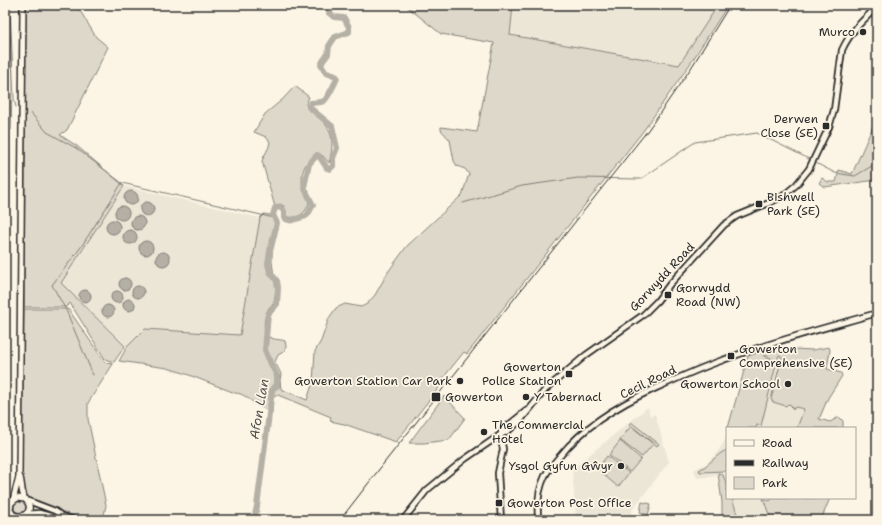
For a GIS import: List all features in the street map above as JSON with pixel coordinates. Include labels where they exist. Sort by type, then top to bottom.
[{"type":"main road","points":[[14,516],[10,507],[19,477],[23,5]]},
{"type":"main road","name":"Gorwydd Road","points":[[403,520],[427,490],[465,459],[500,435],[505,428],[533,405],[545,390],[586,355],[643,315],[724,225],[736,216],[770,203],[783,196],[796,185],[810,169],[834,110],[842,50],[850,34],[877,7]]},
{"type":"main road","name":"Cecil Road","points":[[538,520],[537,505],[546,475],[566,448],[602,417],[650,390],[676,378],[723,360],[877,313]]},
{"type":"main road","points":[[500,435],[503,449],[498,473],[501,520]]},
{"type":"main road","points":[[19,477],[25,499],[29,507],[25,516]]},
{"type":"main road","points":[[5,502],[19,498],[25,499],[55,511],[62,516],[75,520]]},
{"type":"main road","points":[[5,509],[14,516],[20,517],[39,513],[54,517],[62,516]]},
{"type":"shaded area","points":[[513,5],[718,5],[679,65],[510,35]]},
{"type":"shaded area","points":[[124,186],[260,218],[240,335],[145,329],[127,347],[61,283]]},
{"type":"shaded area","points":[[128,191],[134,191],[138,195],[138,201],[134,205],[128,205],[124,201],[124,195]]},
{"type":"shaded area","points":[[144,202],[150,202],[154,206],[154,212],[150,216],[144,216],[140,212],[140,206]]},
{"type":"shaded area","points":[[119,206],[125,206],[129,210],[129,216],[125,220],[119,220],[115,216],[115,210]]},
{"type":"shaded area","points":[[135,216],[141,216],[145,220],[145,226],[141,230],[135,230],[131,226],[131,220]]},
{"type":"shaded area","points":[[110,220],[116,220],[120,224],[120,230],[116,234],[110,234],[106,230],[106,224]]},
{"type":"shaded area","points":[[127,230],[133,230],[137,234],[137,240],[133,244],[127,244],[123,240],[123,234]]},
{"type":"shaded area","points":[[143,241],[149,241],[153,245],[153,251],[149,255],[143,255],[139,251],[139,245]]},
{"type":"shaded area","points":[[160,252],[166,252],[170,256],[170,262],[166,266],[160,266],[156,262],[156,256]]},
{"type":"shaded area","points":[[123,278],[127,278],[131,284],[127,290],[123,290],[119,286],[119,282]]},
{"type":"shaded area","points":[[136,286],[140,286],[144,292],[140,298],[136,298],[132,294],[132,290]]},
{"type":"shaded area","points":[[83,290],[87,290],[91,296],[87,302],[83,302],[79,298],[79,294]]},
{"type":"shaded area","points":[[115,291],[119,291],[123,297],[119,303],[115,303],[111,299],[111,295]]},
{"type":"shaded area","points":[[127,299],[131,299],[135,305],[131,311],[127,311],[123,307],[123,303]]},
{"type":"shaded area","points":[[106,305],[110,305],[114,311],[110,317],[106,317],[102,313],[102,309]]},
{"type":"shaded area","name":"Gowerton School","points":[[829,347],[830,350],[827,369],[841,373],[842,376],[828,398],[817,427],[728,427],[748,356],[760,352],[762,353],[773,348],[813,350]]},
{"type":"shaded area","name":"Ysgol Gyfun Gŵyr","points":[[648,407],[650,416],[655,414],[669,462],[632,510],[632,520],[576,520],[572,469]]},
{"type":"shaded area","points":[[726,436],[726,499],[797,499],[791,520],[722,520],[722,502],[718,476],[697,478],[694,470],[707,463],[716,454]]},
{"type":"green space","points":[[5,5],[8,13],[11,44],[11,130],[5,123]]},
{"type":"green space","points":[[26,5],[88,5],[79,9],[96,37],[108,47],[67,130],[60,135],[77,146],[124,186],[61,283],[125,346],[114,362],[105,359],[70,303],[66,307],[24,307]]},
{"type":"green space","points":[[405,5],[513,5],[510,35],[679,65],[718,5],[728,5],[692,61],[644,130],[467,354],[464,352],[439,383],[441,385],[396,442],[344,424],[330,421],[331,417],[278,395],[273,396],[272,413],[259,406],[257,401],[254,403],[243,395],[184,373],[167,368],[119,361],[127,347],[145,329],[240,335],[260,218],[264,214],[276,216],[277,231],[272,255],[276,289],[274,302],[266,313],[264,328],[269,337],[285,341],[285,351],[278,355],[275,362],[281,374],[281,389],[307,400],[313,382],[315,351],[321,341],[329,318],[336,308],[345,304],[361,307],[367,304],[375,295],[388,272],[407,246],[462,195],[469,174],[465,169],[457,166],[454,161],[450,140],[441,130],[441,127],[477,132],[494,43],[441,34]]},
{"type":"green space","points":[[295,86],[309,97],[306,104],[307,106],[328,127],[332,138],[332,150],[329,163],[319,154],[307,163],[304,168],[302,182],[309,203],[306,210],[298,216],[287,217],[284,206],[280,204],[275,207],[262,161],[270,142],[266,137],[254,132],[265,114],[283,99]]},
{"type":"green space","points":[[876,119],[877,180],[824,187],[819,183],[822,178],[828,182],[836,182],[839,170],[852,174]]},
{"type":"green space","points":[[24,309],[69,310],[104,361],[106,363],[113,364],[88,403],[88,419],[106,505],[103,520],[84,520],[69,515],[29,497],[25,491],[22,470]]},
{"type":"green space","points":[[829,347],[830,350],[827,369],[841,373],[842,376],[828,398],[819,419],[830,422],[839,417],[843,421],[843,427],[797,427],[804,409],[795,407],[793,410],[791,405],[788,404],[786,406],[773,402],[771,399],[782,357],[779,355],[777,361],[763,353],[773,348],[813,350]]},
{"type":"green space","points":[[760,352],[765,357],[775,362],[776,365],[761,426],[728,427],[748,356]]},
{"type":"green space","points":[[444,396],[465,418],[449,440],[409,443]]},
{"type":"green space","points":[[631,422],[659,444],[657,446],[629,424]]},
{"type":"green space","points":[[631,426],[653,444],[642,457],[620,440]]},
{"type":"green space","points":[[620,441],[641,459],[630,472],[609,455]]},
{"type":"green space","points":[[726,450],[726,471],[700,472],[699,470]]},
{"type":"green space","points":[[607,456],[629,473],[618,487],[597,469]]},
{"type":"green space","points":[[718,473],[723,475],[726,482],[726,499],[732,499],[739,520],[722,520],[722,502]]},
{"type":"green space","points":[[763,499],[770,501],[772,499],[830,499],[821,520],[771,520]]},
{"type":"green space","points":[[18,501],[22,501],[26,507],[22,513],[18,513],[14,509],[14,505]]},
{"type":"green space","points":[[642,502],[651,504],[648,515],[640,512]]},
{"type":"waterway","points":[[8,5],[10,7],[14,99],[16,107]]},
{"type":"waterway","name":"Afon Llan","points":[[254,520],[272,391],[273,388],[277,386],[277,376],[265,350],[268,314],[277,304],[278,288],[277,281],[270,272],[268,264],[277,223],[273,215],[275,208],[280,207],[284,211],[284,218],[289,220],[307,215],[313,205],[304,187],[309,164],[317,155],[327,168],[330,169],[333,166],[333,158],[337,148],[332,126],[309,107],[311,103],[324,101],[332,89],[337,77],[326,73],[321,65],[328,54],[329,46],[335,37],[349,32],[349,27],[344,18],[334,17],[329,13],[333,5]]},
{"type":"waterway","points":[[30,112],[47,132],[76,148],[122,183],[274,218]]},
{"type":"waterway","points":[[463,203],[522,186],[578,178],[641,179],[695,142],[757,133],[811,160]]},
{"type":"waterway","points":[[814,162],[835,173],[855,176],[877,163]]},
{"type":"waterway","points":[[93,375],[66,310],[52,285],[81,247],[122,183]]},
{"type":"railway","points":[[340,520],[648,130],[691,68],[730,5]]},
{"type":"place","name":"Murco","points":[[863,32]]},
{"type":"place","name":"Derwen Close (SE)","points":[[826,126]]},
{"type":"place","name":"Bishwell Park (SE)","points":[[759,204]]},
{"type":"place","name":"Gorwydd Road (NW)","points":[[668,295]]},
{"type":"place","name":"Gowerton Comprehensive (SE)","points":[[731,356]]},
{"type":"place","name":"Gowerton Police Station","points":[[569,374]]},
{"type":"place","name":"Gowerton Station Car Park","points":[[460,381]]},
{"type":"place","name":"Gowerton School","points":[[788,384]]},
{"type":"place","name":"Gowerton","points":[[436,397]]},
{"type":"place","name":"Y Tabernacl","points":[[526,397]]},
{"type":"place","name":"The Commercial Hotel","points":[[484,432]]},
{"type":"place","name":"Ysgol Gyfun Gŵyr","points":[[621,466]]},
{"type":"place","name":"Gowerton Post Office","points":[[499,503]]}]
